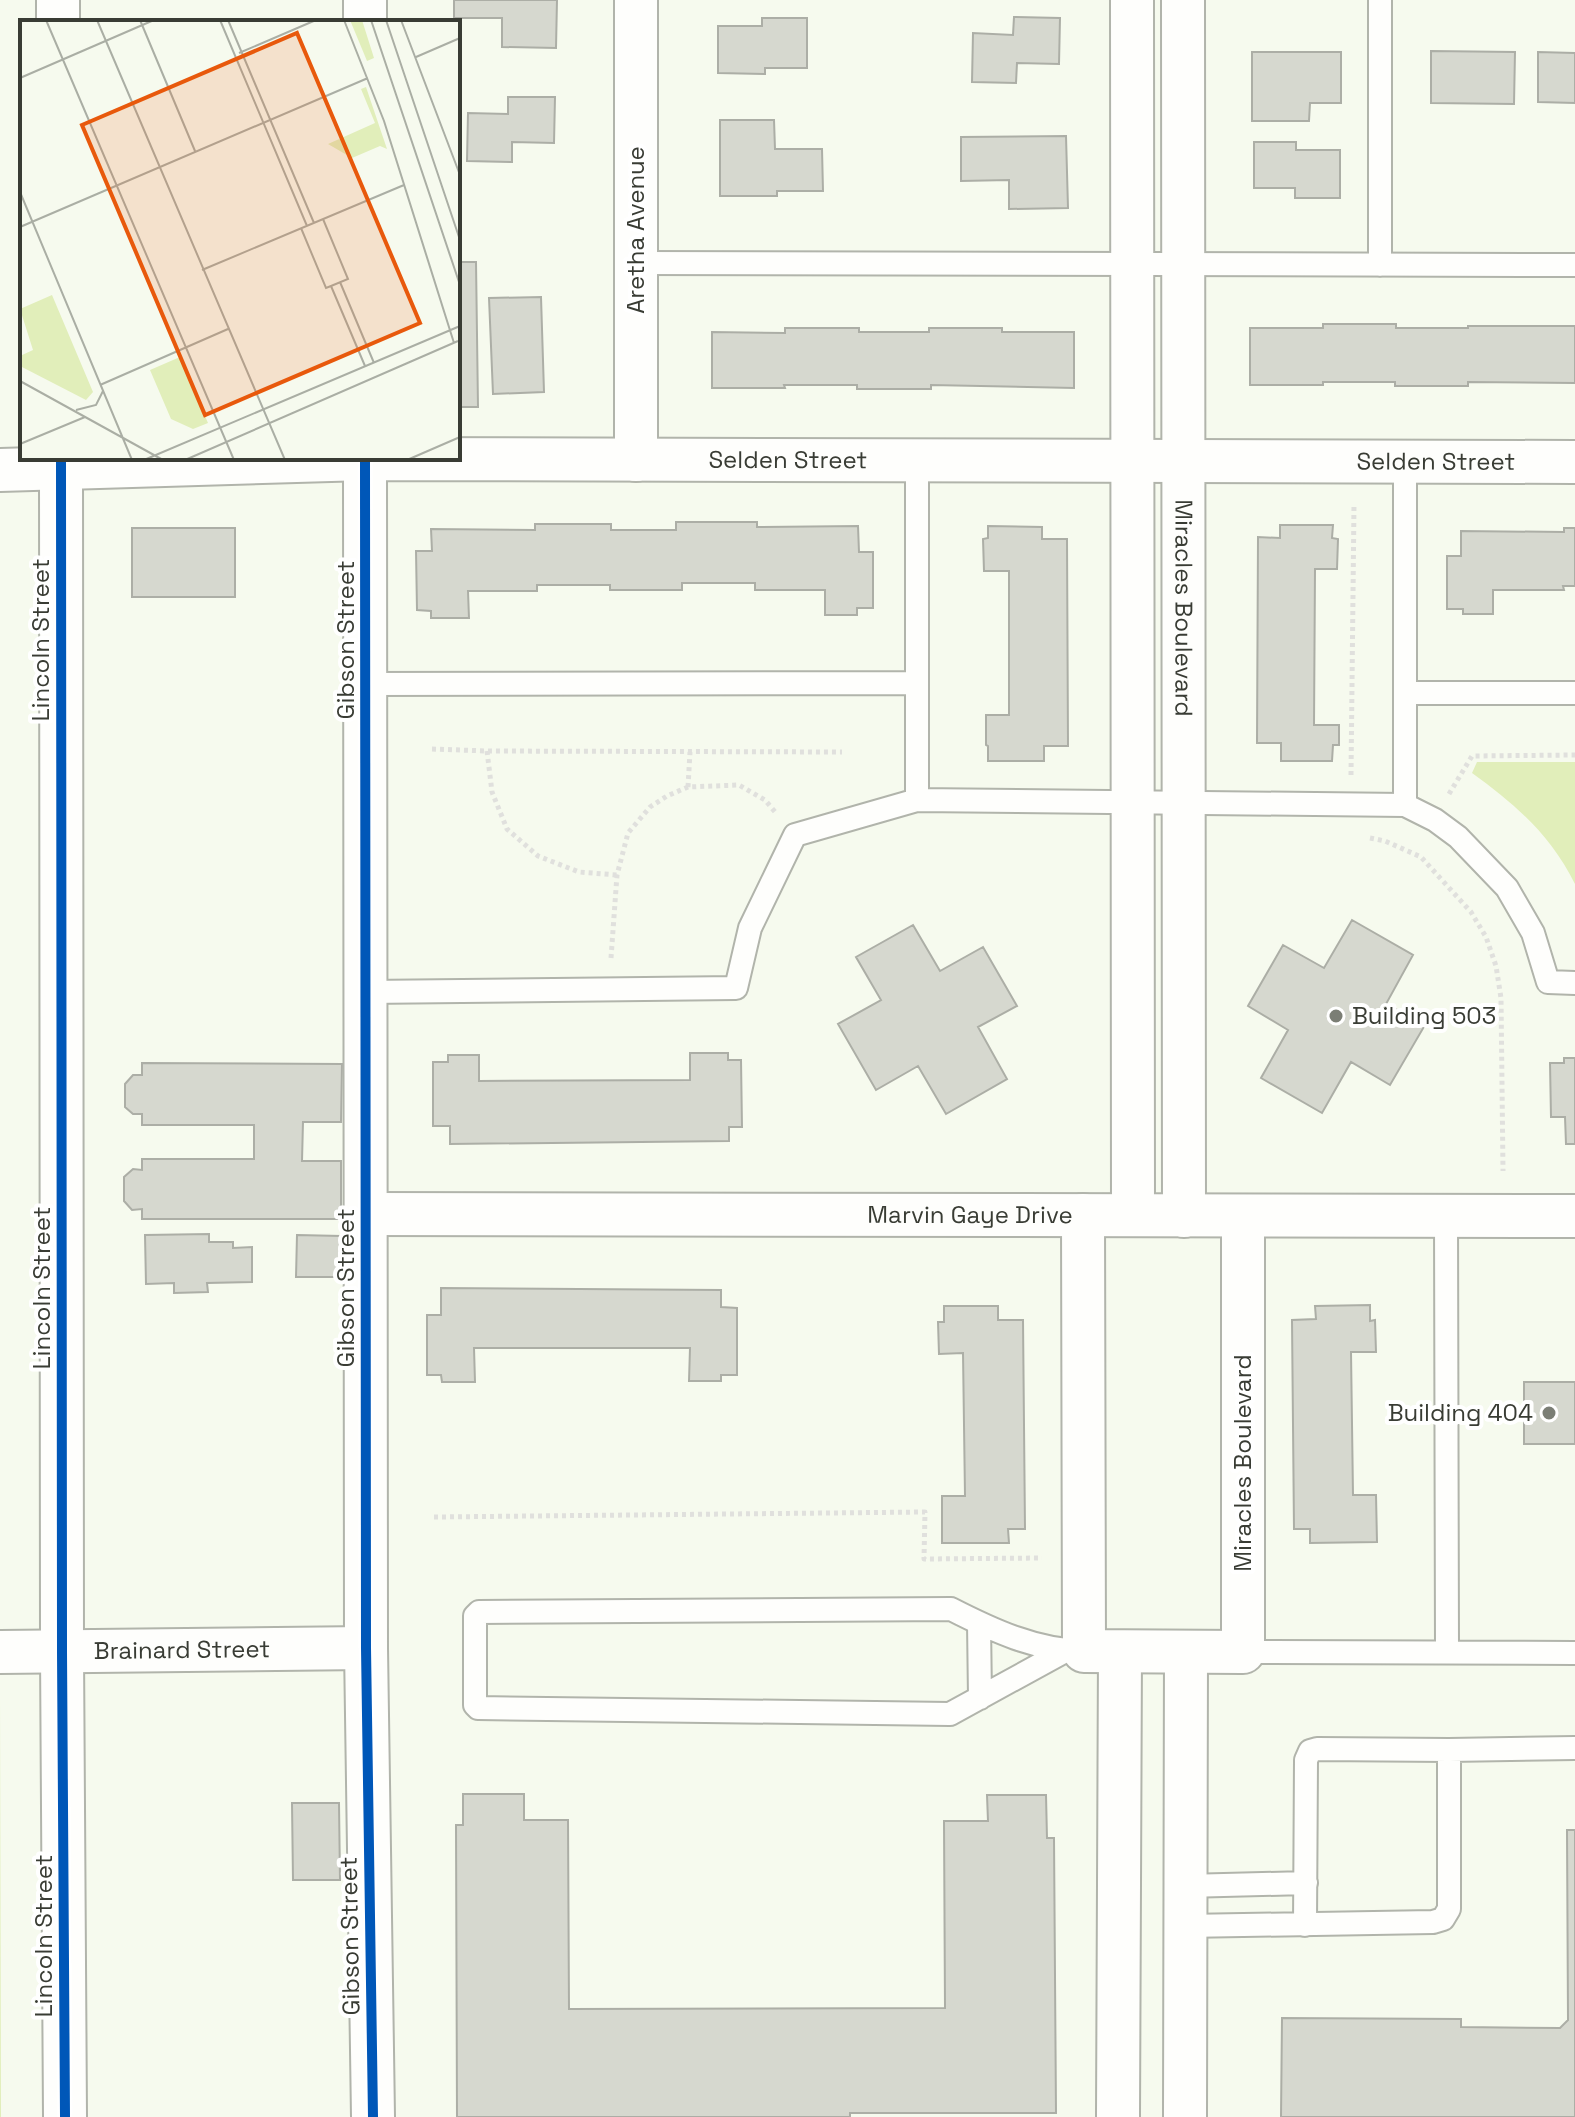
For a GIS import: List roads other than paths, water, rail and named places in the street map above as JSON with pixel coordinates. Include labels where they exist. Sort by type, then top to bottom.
[{"type":"street","name":"Aretha Avenue","points":[[636,0],[636,460]]},
{"type":"street","name":"Miracles Boulevard","points":[[1132,0],[1133,1215]]},
{"type":"street","name":"Miracles Boulevard","points":[[1183,0],[1184,1216]]},
{"type":"street","name":"Selden Street","points":[[460,459],[1575,462]]},
{"type":"street","name":"Selden Street","points":[[0,470],[61,464],[304,460]]},
{"type":"street","name":"Gibson Street","points":[[365,460],[366,1648],[373,2117]]},
{"type":"street","name":"Lincoln Street","points":[[61,464],[65,2117]]},
{"type":"street","name":"Marvin Gaye Drive","points":[[366,1214],[1575,1216]]},
{"type":"street","points":[[1083,1215],[1090,1651],[1118,2117]]},
{"type":"street","name":"Miracles Boulevard","points":[[1243,1216],[1243,1652]]},
{"type":"street","name":"Brainard Street","points":[[0,1652],[366,1648]]},
{"type":"street","points":[[1090,1651],[1243,1652]]},
{"type":"street","points":[[1185,2117],[1186,1652]]},
{"type":"lane","points":[[1380,0],[1380,265]]},
{"type":"lane","points":[[636,263],[1575,265]]},
{"type":"lane","points":[[917,460],[917,800]]},
{"type":"lane","points":[[1405,461],[1405,805]]},
{"type":"lane","points":[[366,684],[917,683]]},
{"type":"lane","points":[[1405,693],[1575,693]]},
{"type":"lane","points":[[366,992],[736,988],[750,928],[795,835],[917,800],[1405,805],[1435,820],[1458,837],[1507,888],[1533,933],[1548,982],[1575,983]]},
{"type":"lane","points":[[1446,1216],[1447,1652]]},
{"type":"lane","points":[[951,1609],[1002,1634],[1090,1651],[950,1714],[478,1708],[475,1705],[475,1616],[479,1612],[951,1609]]},
{"type":"lane","points":[[979,1623],[980,1698]]},
{"type":"lane","points":[[1243,1652],[1575,1653]]},
{"type":"lane","points":[[1305,1925],[1306,1760],[1310,1751],[1575,1748]]},
{"type":"lane","points":[[1185,1906],[1305,1925],[1433,1922],[1443,1919],[1449,1909],[1449,1750]]},
{"type":"lane","points":[[1185,1906],[1306,1883]]},
{"type":"place","name":"Building 503","points":[[1336,1016]]},
{"type":"place","name":"Building 404","points":[[1549,1413]]}]
